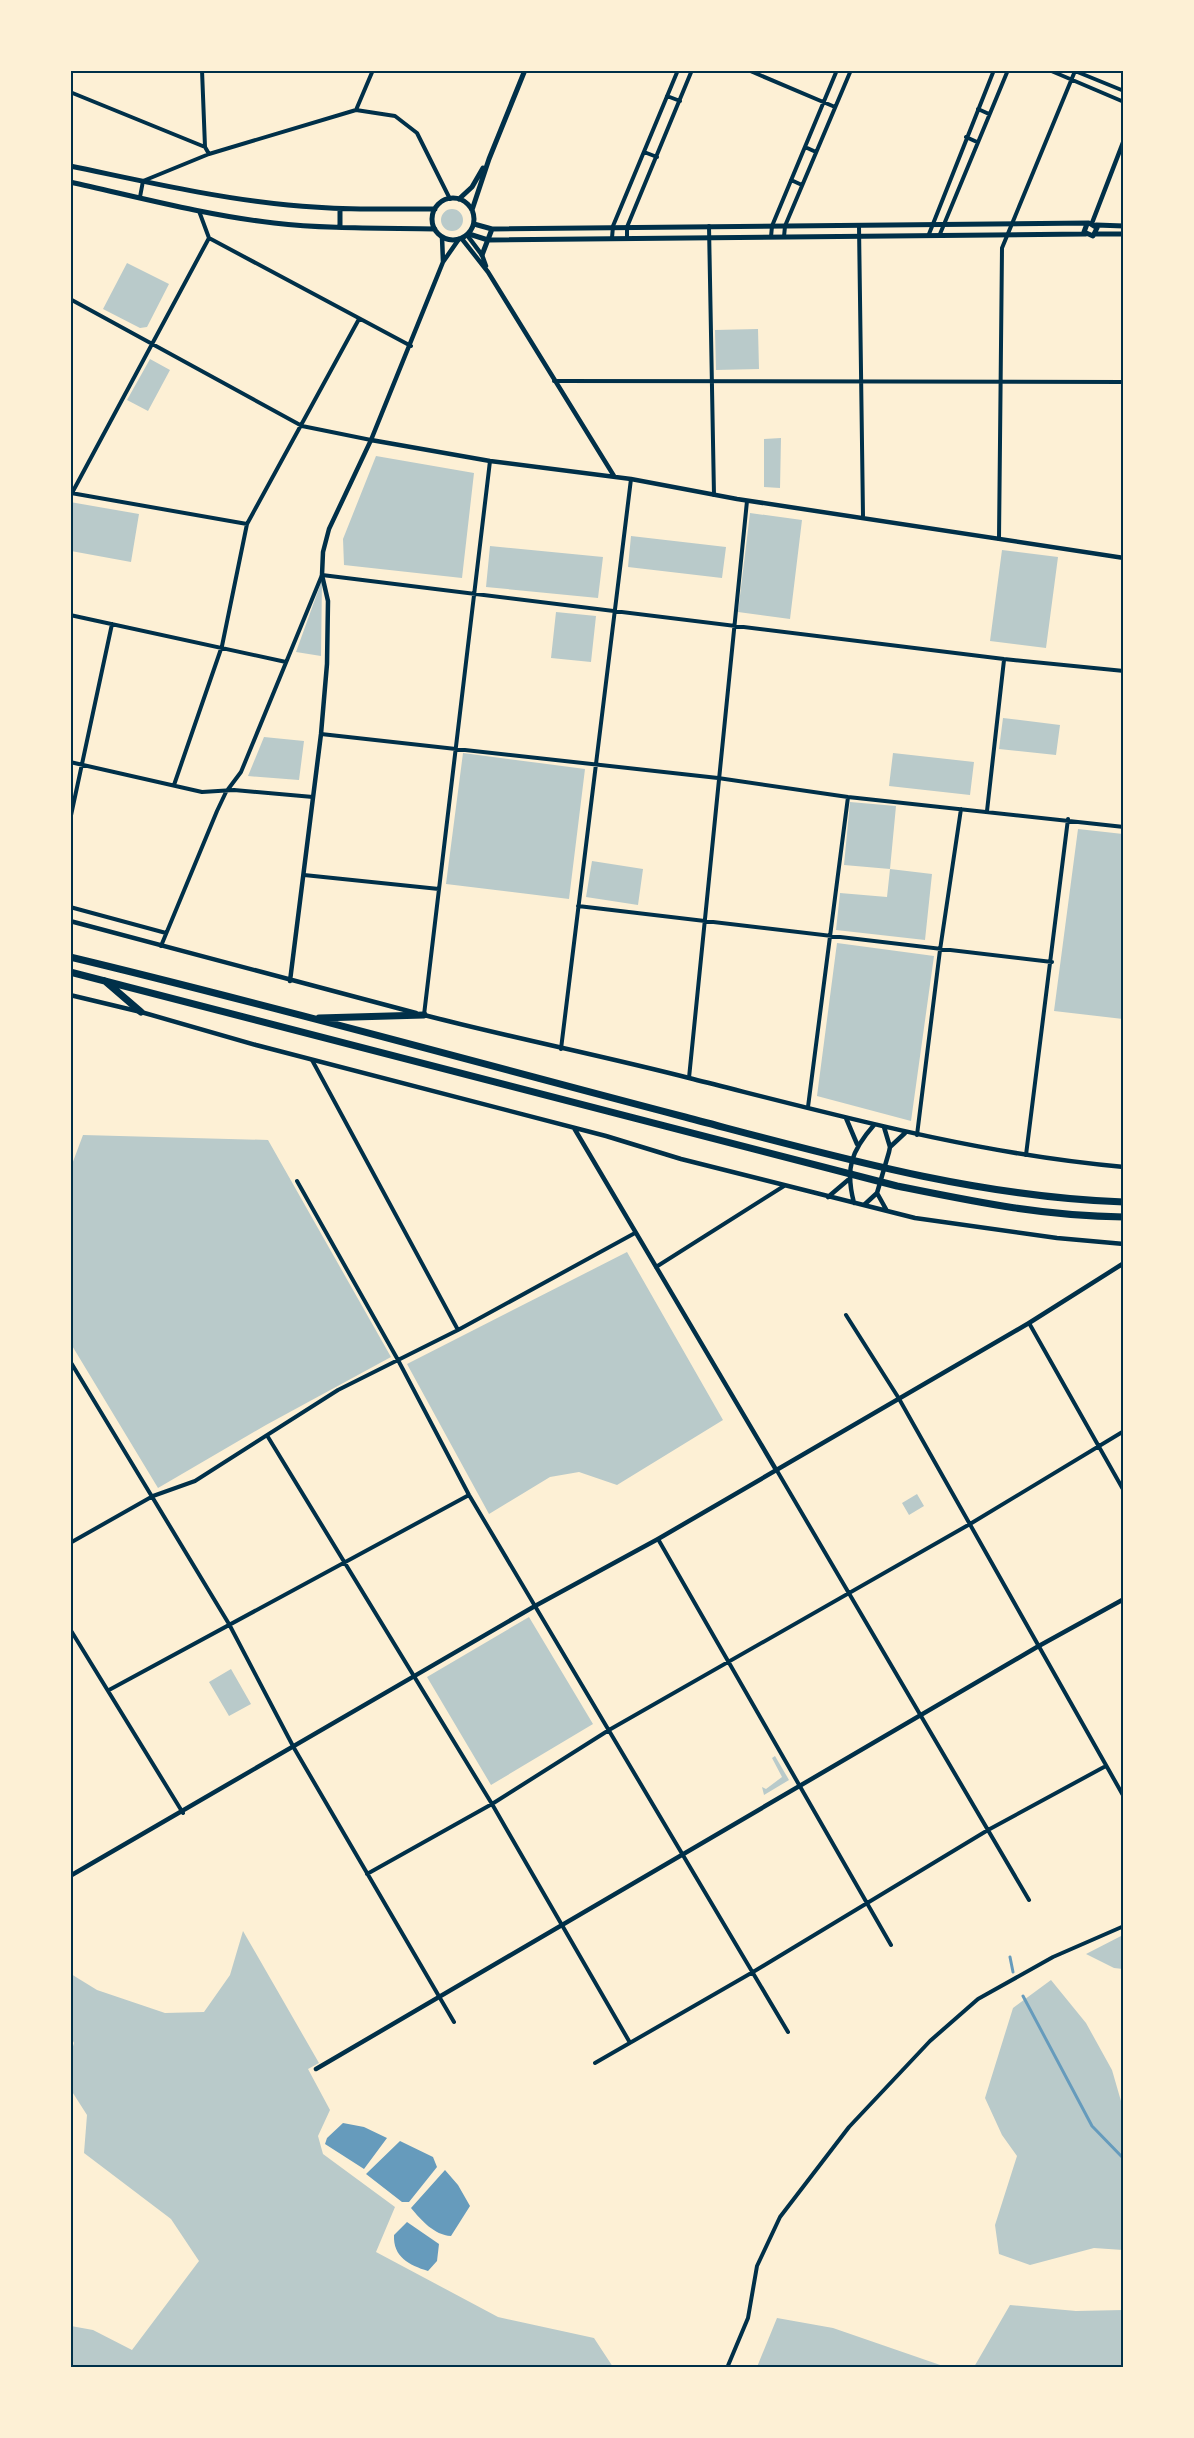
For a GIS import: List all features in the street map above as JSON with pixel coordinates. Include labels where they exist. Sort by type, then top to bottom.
[{"type":"highway","points":[[70,957],[829,1155],[899,1171],[1013,1192],[1081,1201],[1124,1202]]},
{"type":"highway","points":[[70,972],[897,1186],[1015,1210],[1074,1217],[1124,1217]]},
{"type":"highway","points":[[103,980],[141,1012]]},
{"type":"highway","points":[[310,1019],[424,1015]]},
{"type":"main road","points":[[464,237],[474,224],[472,210],[489,159],[525,70]]},
{"type":"main road","points":[[459,200],[472,187],[489,159]]},
{"type":"main road","points":[[70,166],[224,196],[340,209],[435,209],[450,199],[459,200],[472,210]]},
{"type":"main road","points":[[70,183],[200,211],[272,223],[435,229]]},
{"type":"main road","points":[[340,209],[340,227]]},
{"type":"main road","points":[[435,209],[432,219],[435,229],[442,237],[488,240],[859,237],[929,234],[1124,234]]},
{"type":"main road","points":[[474,224],[492,229],[613,226],[1124,225]]},
{"type":"main road","points":[[1092,224],[1096,234]]},
{"type":"main road","points":[[1086,234],[1084,229],[1092,224]]},
{"type":"main road","points":[[482,255],[492,229]]},
{"type":"street","points":[[202,70],[205,147],[209,154]]},
{"type":"street","points":[[356,110],[373,70]]},
{"type":"street","points":[[612,238],[613,226],[678,70]]},
{"type":"street","points":[[627,238],[627,227],[692,70]]},
{"type":"street","points":[[748,70],[835,107]]},
{"type":"street","points":[[771,237],[772,226],[837,70]]},
{"type":"street","points":[[784,237],[784,226],[851,72],[842,70]]},
{"type":"street","points":[[929,234],[994,70]]},
{"type":"street","points":[[940,234],[1008,70]]},
{"type":"street","points":[[999,540],[1002,248],[1075,70],[1124,91]]},
{"type":"street","points":[[1051,71],[1124,102]]},
{"type":"street","points":[[1091,88],[1094,79]]},
{"type":"street","points":[[70,92],[205,147]]},
{"type":"street","points":[[667,96],[680,101]]},
{"type":"street","points":[[978,109],[989,114]]},
{"type":"street","points":[[140,197],[143,181],[209,154],[356,110],[394,116],[417,133],[450,199]]},
{"type":"street","points":[[966,137],[977,142]]},
{"type":"street","points":[[1092,224],[1124,140]]},
{"type":"street","points":[[805,147],[816,152]]},
{"type":"street","points":[[644,152],[657,157]]},
{"type":"street","points":[[953,169],[964,174]]},
{"type":"street","points":[[791,180],[802,184]]},
{"type":"street","points":[[200,211],[208,238],[71,493],[247,524]]},
{"type":"street","points":[[709,226],[714,495]]},
{"type":"street","points":[[859,226],[863,516]]},
{"type":"street","points":[[442,237],[443,262]]},
{"type":"street","points":[[464,237],[482,255],[488,272]]},
{"type":"street","points":[[290,981],[321,734],[327,664],[328,601],[322,574],[323,552],[329,529],[371,440],[411,346],[443,262],[464,237]]},
{"type":"street","points":[[464,237],[614,476]]},
{"type":"street","points":[[208,238],[411,346]]},
{"type":"street","points":[[70,299],[150,345],[302,426],[490,461],[614,476],[747,501],[863,516],[999,540],[1124,558]]},
{"type":"street","points":[[174,784],[222,646],[247,524],[359,319]]},
{"type":"street","points":[[553,381],[1124,382]]},
{"type":"street","points":[[424,1015],[490,461]]},
{"type":"street","points":[[561,1049],[631,479]]},
{"type":"street","points":[[689,1078],[747,501]]},
{"type":"street","points":[[322,574],[614,612],[1004,659],[1124,671]]},
{"type":"street","points":[[161,946],[226,792],[241,772],[322,574]]},
{"type":"street","points":[[70,615],[222,646],[286,662]]},
{"type":"street","points":[[70,820],[112,624]]},
{"type":"street","points":[[987,811],[1004,659]]},
{"type":"street","points":[[321,734],[718,778],[848,797],[1068,819],[1124,827]]},
{"type":"street","points":[[70,762],[202,792],[313,797]]},
{"type":"street","points":[[808,1107],[848,797]]},
{"type":"street","points":[[917,1136],[940,950],[961,809]]},
{"type":"street","points":[[1025,1156],[1052,962],[1068,819]]},
{"type":"street","points":[[304,875],[439,889]]},
{"type":"street","points":[[578,906],[705,919],[940,950],[1052,962]]},
{"type":"street","points":[[70,907],[166,933]]},
{"type":"street","points":[[70,921],[290,981],[561,1049],[808,1107],[917,1136],[1025,1156],[1124,1167]]},
{"type":"street","points":[[70,995],[141,1012],[784,1186],[915,1218],[1057,1238],[1124,1244]]},
{"type":"street","points":[[312,1060],[458,1329]]},
{"type":"street","points":[[846,1118],[857,1143]]},
{"type":"street","points":[[854,1203],[848,1180],[857,1143],[874,1125]]},
{"type":"street","points":[[884,1127],[891,1147]]},
{"type":"street","points":[[574,1128],[1029,1900]]},
{"type":"street","points":[[864,1205],[877,1193],[891,1147],[905,1133]]},
{"type":"street","points":[[828,1197],[848,1180]]},
{"type":"street","points":[[297,1181],[398,1360],[469,1495],[788,2032]]},
{"type":"street","points":[[656,1267],[784,1186]]},
{"type":"street","points":[[877,1193],[887,1211]]},
{"type":"street","points":[[70,1543],[153,1496],[195,1481],[268,1437],[305,1409],[635,1233]]},
{"type":"street","points":[[70,1876],[183,1813],[535,1606],[658,1539],[775,1468],[1029,1323],[1124,1263]]},
{"type":"street","points":[[846,1315],[898,1397],[1104,1767],[1124,1797]]},
{"type":"street","points":[[1029,1323],[1124,1491]]},
{"type":"street","points":[[70,1360],[229,1624],[294,1748],[454,2022]]},
{"type":"street","points":[[367,1874],[492,1804],[609,1730],[970,1524],[1124,1431]]},
{"type":"street","points":[[268,1437],[492,1804],[629,2041]]},
{"type":"street","points":[[109,1690],[469,1495]]},
{"type":"street","points":[[658,1539],[891,1945]]},
{"type":"street","points":[[316,2069],[562,1923],[1037,1647],[1124,1599]]},
{"type":"street","points":[[70,1629],[183,1813]]},
{"type":"street","points":[[595,2063],[629,2041],[753,1972],[988,1830],[1104,1767]]},
{"type":"street","points":[[727,2367],[748,2318],[757,2266],[780,2217],[849,2127],[936,2035],[978,1998],[1053,1957],[1124,1926]]},
{"type":"shaded area","points":[[452,209],[460,212],[463,220],[460,228],[452,231],[444,228],[441,220],[444,212]]},
{"type":"shaded area","points":[[127,263],[169,284],[147,327],[140,328],[103,309]]},
{"type":"shaded area","points":[[758,329],[759,369],[716,370],[715,330]]},
{"type":"shaded area","points":[[150,359],[170,370],[148,411],[127,400]]},
{"type":"shaded area","points":[[781,438],[780,488],[764,487],[764,439]]},
{"type":"shaded area","points":[[376,456],[474,473],[462,578],[344,565],[343,539]]},
{"type":"shaded area","points":[[70,502],[139,514],[131,562],[71,551]]},
{"type":"shaded area","points":[[750,513],[802,520],[790,619],[738,612]]},
{"type":"shaded area","points":[[631,536],[726,547],[722,578],[628,567]]},
{"type":"shaded area","points":[[490,546],[603,557],[598,598],[486,587]]},
{"type":"shaded area","points":[[1002,550],[1058,557],[1046,648],[990,641]]},
{"type":"shaded area","points":[[322,580],[321,656],[296,652]]},
{"type":"shaded area","points":[[556,612],[596,616],[591,662],[551,658]]},
{"type":"shaded area","points":[[1003,718],[1060,725],[1056,755],[999,749]]},
{"type":"shaded area","points":[[264,737],[304,741],[299,780],[248,776]]},
{"type":"shaded area","points":[[463,753],[585,769],[569,899],[446,884]]},
{"type":"shaded area","points":[[893,753],[974,762],[970,795],[889,786]]},
{"type":"shaded area","points":[[850,802],[896,806],[890,869],[844,865]]},
{"type":"shaded area","points":[[1078,829],[1123,834],[1123,1019],[1054,1011]]},
{"type":"shaded area","points":[[592,861],[643,869],[638,905],[586,897]]},
{"type":"shaded area","points":[[890,869],[932,874],[925,940],[836,930],[840,893],[887,897]]},
{"type":"shaded area","points":[[837,943],[934,956],[911,1121],[817,1096]]},
{"type":"shaded area","points":[[83,1135],[268,1140],[391,1357],[266,1425],[158,1488],[71,1344],[71,1167]]},
{"type":"shaded area","points":[[627,1252],[723,1420],[617,1485],[579,1472],[550,1477],[489,1514],[407,1364]]},
{"type":"shaded area","points":[[917,1494],[924,1506],[909,1515],[902,1503]]},
{"type":"shaded area","points":[[529,1617],[593,1724],[491,1785],[427,1677]]},
{"type":"shaded area","points":[[231,1669],[251,1704],[229,1716],[209,1682]]},
{"type":"shaded area","points":[[775,1756],[789,1780],[764,1795],[762,1787],[766,1789],[782,1777],[772,1758]]},
{"type":"shaded area","points":[[243,1931],[319,2063],[308,2069],[330,2110],[318,2136],[323,2154],[395,2207],[376,2252],[498,2317],[594,2338],[613,2367],[71,2367],[71,2326],[93,2330],[132,2350],[199,2261],[171,2219],[84,2153],[87,2115],[71,2090],[71,2053],[74,2043],[71,2037],[71,1974],[97,1990],[165,2013],[204,2012],[230,1975]]},
{"type":"shaded area","points":[[1123,1935],[1123,1969],[1114,1968],[1086,1954]]},
{"type":"shaded area","points":[[1051,1980],[1086,2023],[1112,2070],[1123,2108],[1123,2250],[1094,2248],[1030,2265],[999,2254],[995,2225],[1017,2156],[1002,2135],[985,2098],[1013,2008]]},
{"type":"shaded area","points":[[1010,2305],[1076,2311],[1123,2310],[1123,2367],[974,2367]]},
{"type":"shaded area","points":[[777,2318],[833,2328],[946,2367],[757,2367]]},
{"type":"water","points":[[343,2123],[364,2127],[387,2138],[364,2169],[325,2144],[327,2138]]},
{"type":"water","points":[[400,2141],[433,2157],[437,2167],[409,2202],[402,2202],[366,2174]]},
{"type":"water","points":[[445,2170],[458,2185],[470,2206],[451,2236],[434,2230],[411,2208]]},
{"type":"water","points":[[407,2222],[439,2244],[437,2261],[428,2271],[409,2263],[396,2249],[394,2235]]},
{"type":"waterway","points":[[1010,1957],[1013,1972]]},
{"type":"waterway","points":[[1023,1996],[1092,2126],[1124,2159]]}]
